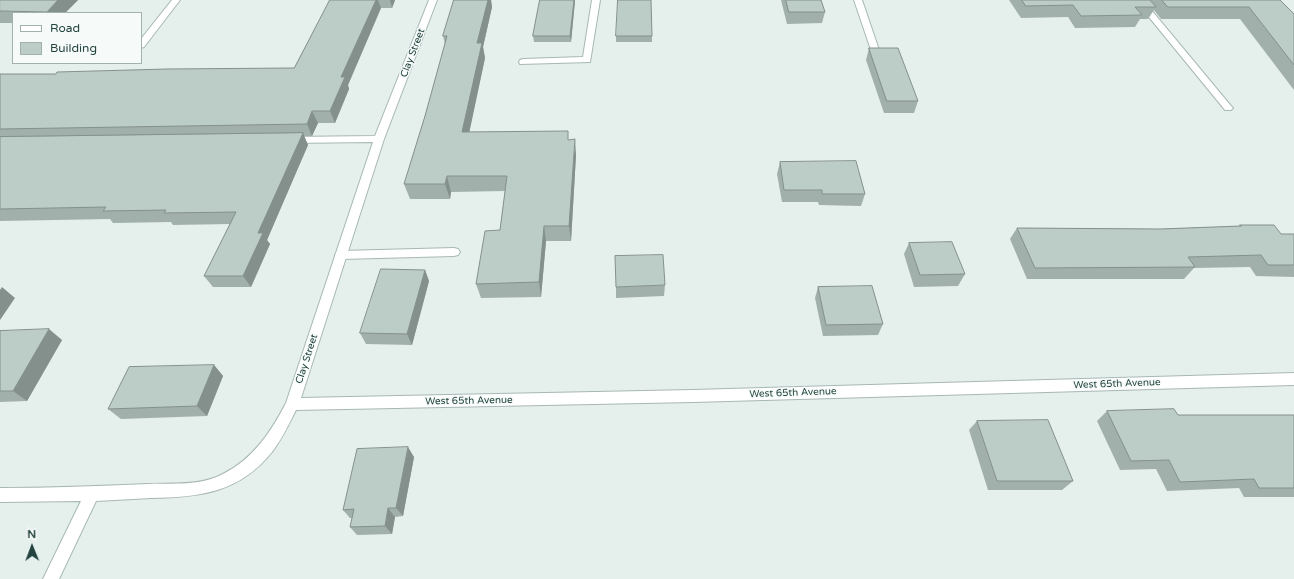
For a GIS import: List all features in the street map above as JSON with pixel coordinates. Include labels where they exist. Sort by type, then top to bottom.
[{"type":"street","points":[[142,44],[176,0]]},
{"type":"street","name":"Clay Street","points":[[92,494],[201,489],[228,480],[263,454],[276,435],[292,404],[379,139],[433,0]]},
{"type":"street","points":[[524,62],[587,60],[596,0]]},
{"type":"street","points":[[858,0],[875,50]]},
{"type":"street","points":[[1139,0],[1228,108]]},
{"type":"street","points":[[276,141],[379,139]]},
{"type":"street","points":[[341,255],[454,252]]},
{"type":"street","name":"West 65th Avenue","points":[[292,404],[693,396],[1294,379]]},
{"type":"street","points":[[0,496],[92,494],[51,579]]},
{"type":"building","points":[[0,0],[58,0],[47,12],[0,11]]},
{"type":"building","points":[[330,0],[376,0],[341,77],[345,77],[330,111],[312,111],[307,124],[0,129],[0,74],[56,74],[57,72],[167,69],[294,68]]},
{"type":"building","points":[[454,0],[488,0],[477,43],[482,43],[462,132],[568,131],[568,140],[575,139],[569,226],[544,226],[539,282],[476,284],[485,231],[500,230],[507,176],[447,176],[445,184],[404,184],[447,36],[443,36]]},
{"type":"building","points":[[540,0],[574,0],[570,36],[533,36]]},
{"type":"building","points":[[618,0],[651,0],[652,36],[616,36]]},
{"type":"building","points":[[786,0],[821,0],[825,12],[789,12]]},
{"type":"building","points":[[1022,0],[1150,0],[1156,7],[1135,7],[1142,15],[1081,16],[1073,5],[1026,6]]},
{"type":"building","points":[[1162,0],[1280,0],[1294,14],[1294,65],[1249,7],[1168,7]]},
{"type":"building","points":[[869,48],[898,48],[918,101],[887,101]]},
{"type":"building","points":[[303,133],[258,233],[263,233],[243,276],[204,276],[236,212],[164,213],[166,210],[103,211],[106,207],[0,209],[0,137]]},
{"type":"building","points":[[856,161],[865,194],[822,194],[822,190],[784,190],[780,162]]},
{"type":"building","points":[[1240,225],[1274,225],[1281,234],[1294,234],[1294,265],[1268,265],[1261,255],[1188,257],[1195,267],[1035,268],[1017,228],[1160,229],[1241,226]]},
{"type":"building","points":[[952,242],[965,274],[920,275],[909,243]]},
{"type":"building","points":[[663,255],[665,285],[616,287],[615,256]]},
{"type":"building","points":[[381,269],[425,270],[407,334],[360,333]]},
{"type":"building","points":[[872,286],[883,324],[826,325],[818,287]]},
{"type":"building","points":[[49,329],[13,391],[0,391],[0,331]]},
{"type":"building","points":[[214,365],[197,406],[108,409],[129,367]]},
{"type":"building","points":[[1174,409],[1178,415],[1294,415],[1294,488],[1259,488],[1254,479],[1180,482],[1169,460],[1131,461],[1107,411]]},
{"type":"building","points":[[1048,420],[1073,481],[997,481],[977,421]]},
{"type":"building","points":[[408,447],[396,508],[388,508],[385,526],[350,527],[354,509],[343,510],[357,449]]}]
